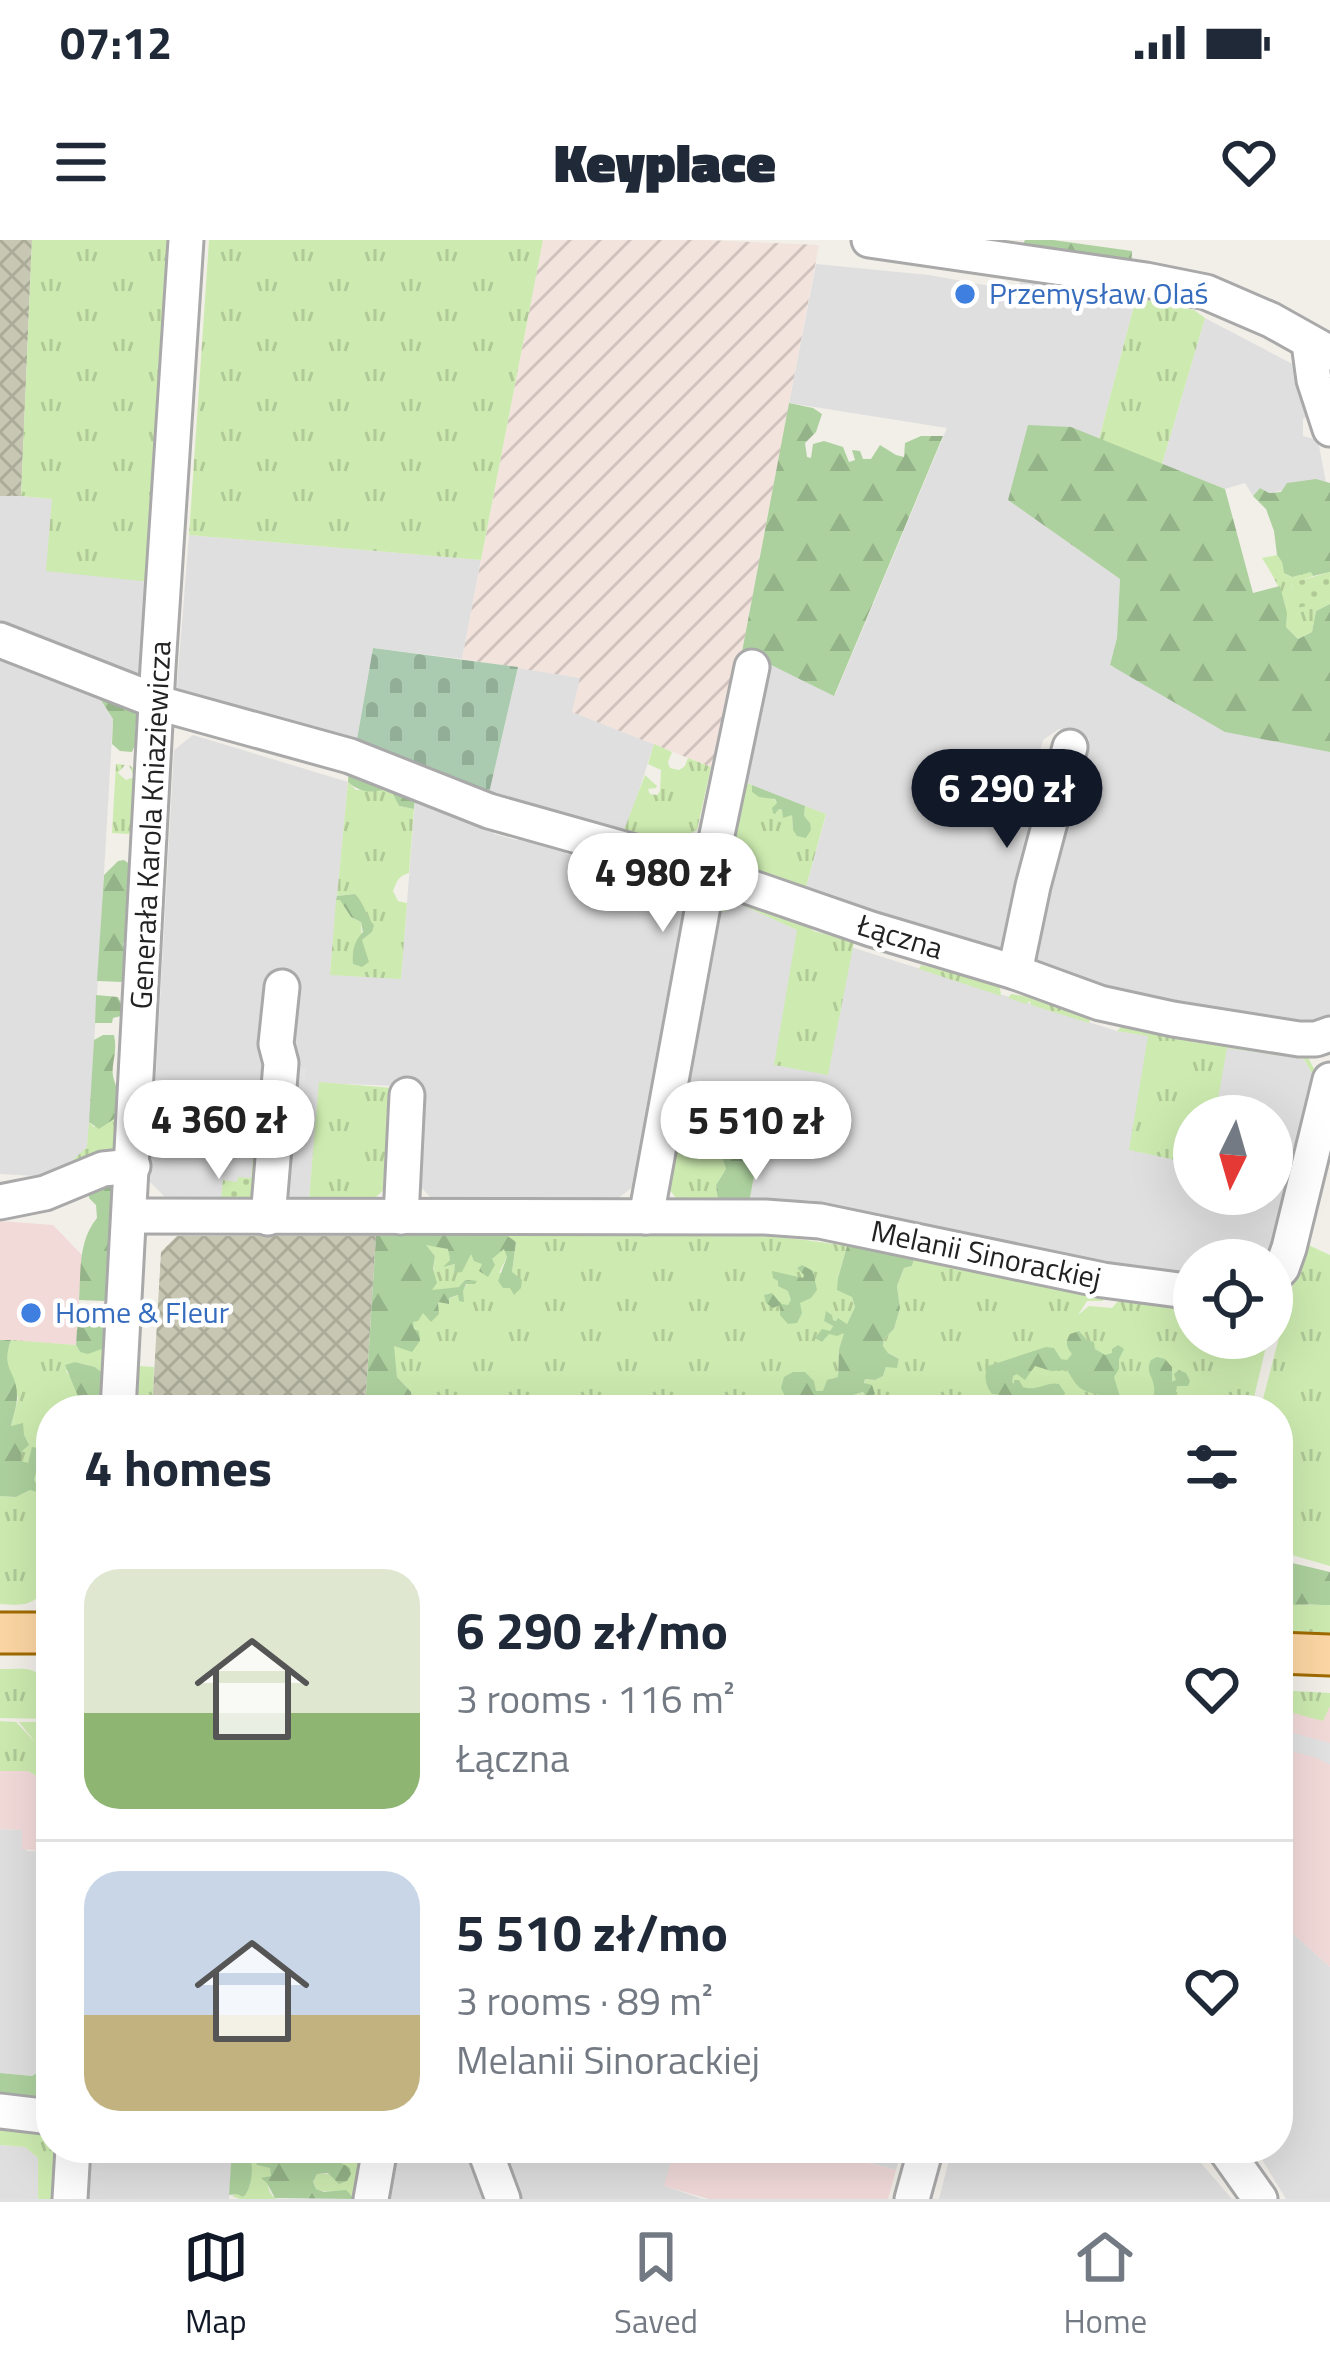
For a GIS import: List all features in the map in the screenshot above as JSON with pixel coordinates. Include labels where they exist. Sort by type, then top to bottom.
[{"type":"main road","points":[[0,1633],[36,1633]]},
{"type":"main road","points":[[1293,1654],[1330,1655]]},
{"type":"street","name":"Generała Karola Kniaziewicza","points":[[119,1395],[187,240]]},
{"type":"street","points":[[868,240],[1206,292],[1323,341],[1314,380],[1330,429]]},
{"type":"street","name":"Łączna","points":[[0,640],[157,701],[350,756],[489,811],[710,874],[1100,1003],[1173,1019],[1315,1037]]},
{"type":"street","points":[[646,1217],[752,667]]},
{"type":"street","points":[[1015,972],[1070,747]]},
{"type":"street","points":[[268,1218],[282,987]]},
{"type":"street","points":[[1291,1239],[1329,1081],[1315,1037]]},
{"type":"street","points":[[401,1217],[407,1096]]},
{"type":"street","points":[[0,1202],[45,1193],[103,1169],[133,1166]]},
{"type":"street","name":"Melanii Sinorackiej","points":[[130,1216],[766,1217],[820,1221],[1103,1280],[1173,1289]]},
{"type":"street","points":[[0,2111],[36,2115]]},
{"type":"street","points":[[70,2199],[72,2163]]},
{"type":"street","points":[[370,2199],[377,2163]]},
{"type":"street","points":[[490,2163],[503,2199]]},
{"type":"street","points":[[912,2199],[922,2163]]},
{"type":"street","points":[[1235,2163],[1260,2199]]},
{"type":"shaded area","points":[[0,240],[32,240],[21,496],[52,499],[151,582],[145,675],[0,627]]},
{"type":"shaded area","points":[[0,240],[32,240],[21,496],[0,496]]},
{"type":"shaded area","points":[[543,240],[819,245],[741,657],[711,767],[572,712],[580,678],[462,659]]},
{"type":"shaded area","points":[[816,264],[929,275],[1018,291],[1021,277],[1136,298],[1099,439],[1008,500],[1120,579],[1117,638],[1110,666],[1330,752],[1330,1015],[1311,1028],[1124,1000],[1047,977],[1034,958],[1089,739],[1059,729],[1043,740],[1033,775],[1042,789],[1018,868],[1003,950],[987,958],[803,898],[826,815],[740,780],[765,662],[835,695],[947,428],[789,403]]},
{"type":"shaded area","points":[[1205,318],[1304,370],[1310,414],[1303,419],[1303,436],[1318,440],[1326,483],[1269,493],[1260,488],[1253,496],[1245,483],[1225,489],[1162,464]]},
{"type":"shaded area","points":[[189,535],[481,560],[462,659],[373,648],[356,745],[176,698]]},
{"type":"shaded area","points":[[0,659],[99,697],[113,719],[88,1147],[55,1177],[0,1174]]},
{"type":"shaded area","points":[[518,667],[581,678],[573,712],[654,744],[622,843],[487,802]]},
{"type":"shaded area","points":[[193,735],[348,782],[330,974],[401,978],[416,788],[483,816],[494,834],[517,840],[520,833],[567,845],[566,854],[674,873],[687,890],[634,1186],[616,1200],[432,1199],[417,1183],[422,1087],[320,1083],[309,1199],[165,1197],[150,1182],[174,750]]},
{"type":"shaded area","points":[[740,903],[797,930],[1117,1031],[1304,1059],[1314,1077],[1293,1157],[1293,1095],[1173,1095],[1173,1215],[1278,1215],[1272,1239],[1173,1239],[1173,1271],[1132,1268],[809,1200],[749,1203],[766,1112],[682,1097],[714,916]]},
{"type":"shaded area","points":[[290,1066],[306,1068],[299,1151],[283,1150]]},
{"type":"shaded area","points":[[0,1221],[53,1225],[82,1255],[76,1345],[0,1340]]},
{"type":"shaded area","points":[[177,1236],[376,1236],[366,1395],[153,1395],[161,1252]]},
{"type":"shaded area","points":[[1293,1698],[1330,1700],[1330,1967],[1293,1934]]},
{"type":"shaded area","points":[[1293,1733],[1330,1743],[1330,1765],[1293,1752]]},
{"type":"shaded area","points":[[0,1771],[28,1771],[36,1776],[36,1850],[22,1849],[22,1830],[0,1829]]},
{"type":"shaded area","points":[[0,1829],[22,1830],[27,1851],[36,1851],[36,2074],[0,2073]]},
{"type":"shaded area","points":[[1293,1934],[1330,1967],[1330,2199],[1286,2199],[1264,2163],[1293,2163]]},
{"type":"shaded area","points":[[0,2145],[25,2147],[38,2163],[38,2199],[0,2199]]},
{"type":"shaded area","points":[[91,2163],[231,2163],[229,2199],[88,2199]]},
{"type":"shaded area","points":[[479,2163],[492,2199],[390,2199],[395,2164]]},
{"type":"shaded area","points":[[498,2163],[671,2163],[665,2186],[702,2199],[512,2199]]},
{"type":"shaded area","points":[[671,2163],[869,2163],[896,2170],[888,2199],[709,2199],[664,2186]]},
{"type":"shaded area","points":[[870,2163],[898,2163],[896,2170]]},
{"type":"shaded area","points":[[948,2163],[1201,2163],[1232,2199],[939,2199]]},
{"type":"green space","points":[[32,240],[172,240],[151,582],[46,571],[52,499],[21,496]]},
{"type":"green space","points":[[209,240],[543,240],[481,560],[189,535]]},
{"type":"green space","points":[[1025,240],[1132,251],[1131,271],[1019,252]]},
{"type":"green space","points":[[1136,298],[1194,310],[1205,318],[1162,464],[1099,439]]},
{"type":"green space","points":[[789,403],[822,414],[816,432],[805,443],[811,458],[813,444],[824,441],[843,447],[849,462],[855,460],[852,450],[871,459],[880,445],[904,457],[905,443],[921,436],[943,436],[834,696],[765,662],[741,657]]},
{"type":"green space","points":[[1028,425],[1071,427],[1225,489],[1253,593],[1280,586],[1286,627],[1298,639],[1312,632],[1316,611],[1330,604],[1330,752],[1225,732],[1110,665],[1117,638],[1120,579],[1008,500]]},
{"type":"green space","points":[[1316,479],[1330,483],[1330,572],[1292,577],[1284,573],[1277,555],[1266,509],[1253,496],[1260,488],[1281,492],[1287,483]]},
{"type":"green space","points":[[1277,555],[1284,573],[1291,577],[1312,571],[1313,576],[1291,584],[1298,607],[1330,601],[1316,611],[1312,632],[1298,639],[1286,627],[1283,599],[1262,558]]},
{"type":"green space","points":[[1330,572],[1330,601],[1297,608],[1291,583]]},
{"type":"green space","points":[[373,648],[518,667],[487,802],[356,745]]},
{"type":"green space","points":[[99,697],[138,708],[138,738],[132,752],[112,744],[113,719]]},
{"type":"green space","points":[[654,744],[672,752],[670,768],[679,770],[688,758],[711,767],[697,830],[678,840],[624,830],[645,775],[657,786],[648,789],[650,794],[660,791],[661,770],[648,764]]},
{"type":"green space","points":[[116,764],[125,765],[118,773],[126,780],[134,777],[129,765],[138,772],[135,830],[128,834],[112,833]]},
{"type":"green space","points":[[349,764],[416,788],[414,809],[399,806],[390,788],[368,791],[353,786],[348,782]]},
{"type":"green space","points":[[740,780],[752,785],[752,792],[774,799],[776,814],[778,809],[792,814],[793,830],[805,806],[826,814],[803,898],[738,865],[725,843]]},
{"type":"green space","points":[[348,782],[356,790],[391,788],[399,806],[414,809],[409,873],[398,879],[393,891],[398,901],[407,903],[401,979],[330,975],[336,900],[361,922],[362,940],[372,932],[355,894],[337,896]]},
{"type":"green space","points":[[752,785],[805,806],[811,830],[806,838],[793,830],[792,815],[783,818],[779,809],[773,813],[775,799],[759,797]]},
{"type":"green space","points":[[124,860],[131,865],[133,896],[125,915],[123,944],[131,962],[130,975],[123,982],[97,981],[104,875]]},
{"type":"green space","points":[[355,894],[374,925],[362,940],[369,962],[362,967],[353,964],[353,951],[363,932],[361,922],[336,900]]},
{"type":"green space","points":[[727,897],[749,897],[804,920],[813,931],[849,940],[856,932],[828,1075],[774,1065],[797,930],[740,904],[714,916],[714,906]]},
{"type":"green space","points":[[921,965],[993,982],[1001,996],[919,969]]},
{"type":"green space","points":[[1011,994],[1086,1006],[1089,1023],[1030,1001],[1008,998]]},
{"type":"green space","points":[[96,995],[118,997],[125,1011],[112,1023],[95,1023]]},
{"type":"green space","points":[[1129,1019],[1190,1030],[1192,1042],[1298,1048],[1316,1073],[1310,1097],[1314,1077],[1304,1059],[1227,1048],[1219,1095],[1173,1095],[1173,1159],[1129,1150],[1148,1036],[1117,1031]]},
{"type":"green space","points":[[114,1035],[113,1076],[123,1105],[99,1129],[89,1122],[94,1040]]},
{"type":"green space","points":[[319,1082],[393,1088],[391,1183],[375,1198],[309,1199]]},
{"type":"green space","points":[[682,1097],[708,1102],[707,1118],[718,1137],[731,1124],[741,1134],[755,1134],[748,1109],[766,1112],[749,1203],[718,1201],[716,1185],[726,1169],[722,1156],[712,1151],[699,1153],[687,1142],[681,1121]]},
{"type":"green space","points":[[708,1102],[748,1109],[755,1134],[726,1130],[718,1137],[707,1118]]},
{"type":"green space","points":[[123,1105],[120,1145],[55,1177],[87,1147],[89,1122],[94,1127]]},
{"type":"green space","points":[[680,1110],[712,1151],[722,1156],[726,1169],[716,1185],[718,1201],[679,1202],[666,1185]]},
{"type":"green space","points":[[267,1124],[261,1198],[221,1198],[223,1180],[251,1178],[251,1126]]},
{"type":"green space","points":[[119,1181],[111,1291],[104,1301],[79,1300],[83,1246],[97,1218],[89,1189]]},
{"type":"green space","points":[[505,1234],[720,1234],[847,1246],[838,1278],[855,1307],[847,1324],[824,1321],[833,1325],[829,1334],[845,1331],[838,1377],[812,1395],[411,1395],[397,1377],[393,1346],[414,1329],[412,1322],[423,1312],[431,1321],[438,1302],[459,1295],[467,1284],[465,1280],[460,1287],[431,1289],[435,1256],[425,1244],[449,1249],[446,1266],[456,1264],[454,1272],[470,1253],[492,1259],[504,1248],[507,1257],[499,1273],[512,1272],[516,1243]]},
{"type":"green space","points":[[505,1234],[516,1242],[512,1272],[522,1280],[514,1295],[498,1281],[507,1257],[504,1249],[492,1259],[495,1265],[488,1277],[479,1271],[482,1264],[471,1254],[462,1272],[454,1273],[455,1264],[443,1267],[450,1260],[448,1249],[426,1245],[435,1256],[437,1283],[432,1290],[477,1281],[466,1284],[464,1302],[458,1295],[449,1298],[449,1304],[438,1302],[439,1314],[431,1322],[423,1313],[413,1322],[420,1341],[412,1352],[394,1346],[397,1377],[411,1395],[366,1395],[376,1236]]},
{"type":"green space","points":[[1304,1243],[1330,1255],[1330,1566],[1293,1555],[1293,1395],[1264,1395],[1273,1359],[1293,1359],[1293,1285]]},
{"type":"green space","points":[[847,1246],[914,1259],[912,1266],[904,1268],[897,1286],[900,1308],[894,1329],[884,1339],[888,1353],[899,1359],[897,1368],[886,1367],[883,1376],[865,1379],[873,1395],[784,1395],[784,1377],[793,1372],[805,1372],[816,1391],[823,1391],[827,1380],[838,1377],[844,1333],[829,1334],[822,1342],[815,1338],[822,1329],[830,1331],[833,1326],[824,1321],[826,1311],[833,1320],[847,1324],[855,1307],[852,1297],[837,1290]]},
{"type":"green space","points":[[914,1259],[1103,1297],[1103,1301],[1087,1301],[1078,1315],[1089,1306],[1112,1308],[1118,1301],[1173,1305],[1173,1359],[1263,1359],[1255,1395],[853,1395],[864,1392],[865,1379],[875,1380],[886,1367],[897,1367],[899,1359],[883,1347],[900,1308],[897,1286],[904,1268],[912,1266]]},
{"type":"green space","points":[[802,1265],[813,1271],[817,1290],[800,1303],[797,1323],[788,1324],[780,1315],[780,1305],[773,1308],[764,1295],[772,1293],[788,1305],[788,1291],[778,1286],[772,1271],[803,1278],[797,1268]]},
{"type":"green space","points":[[78,1314],[109,1324],[107,1347],[80,1352],[76,1345]]},
{"type":"green space","points":[[1079,1331],[1105,1355],[1118,1345],[1124,1349],[1114,1377],[1119,1395],[1082,1389],[1067,1370],[1035,1366],[1025,1380],[1017,1374],[1012,1382],[1019,1380],[1028,1388],[1059,1384],[1064,1395],[992,1394],[985,1377],[988,1366],[1046,1347],[1067,1360],[1072,1354],[1067,1344],[1070,1334]]},
{"type":"green space","points":[[0,1340],[11,1340],[7,1358],[17,1396],[11,1426],[23,1423],[29,1445],[21,1461],[28,1463],[32,1447],[36,1448],[36,1492],[0,1496]]},
{"type":"green space","points":[[11,1340],[76,1345],[80,1352],[107,1347],[105,1375],[75,1362],[66,1371],[86,1395],[36,1395],[36,1459],[28,1464],[20,1462],[22,1450],[11,1427],[18,1398],[5,1360]]},
{"type":"green space","points":[[1165,1359],[1172,1367],[1172,1382],[1179,1370],[1186,1373],[1188,1386],[1177,1386],[1175,1395],[1154,1395],[1151,1360]]},
{"type":"green space","points":[[75,1362],[95,1367],[105,1375],[103,1395],[78,1395],[65,1365]]},
{"type":"green space","points":[[139,1366],[154,1367],[153,1395],[137,1395]]},
{"type":"green space","points":[[36,1470],[36,1598],[0,1604],[0,1496],[16,1497],[30,1490]]},
{"type":"green space","points":[[1293,1563],[1330,1572],[1330,1605],[1293,1605]]},
{"type":"green space","points":[[1293,1603],[1330,1605],[1330,1637],[1293,1635]]},
{"type":"green space","points":[[0,1669],[36,1673],[36,1719],[0,1718]]},
{"type":"green space","points":[[1293,1691],[1330,1693],[1323,1721],[1293,1713]]},
{"type":"green space","points":[[0,1721],[16,1722],[36,1743],[36,1776],[28,1771],[0,1771]]},
{"type":"green space","points":[[19,1722],[36,1722],[36,1743]]},
{"type":"green space","points":[[0,2073],[36,2074],[36,2097],[0,2095]]},
{"type":"green space","points":[[0,2129],[36,2134],[36,2156],[25,2147],[0,2145]]},
{"type":"green space","points":[[38,2163],[54,2163],[53,2199],[38,2199]]},
{"type":"green space","points":[[231,2163],[251,2163],[246,2194],[229,2195]]},
{"type":"green space","points":[[251,2163],[262,2163],[270,2168],[268,2187],[277,2199],[232,2196],[250,2186]]},
{"type":"green space","points":[[341,2163],[362,2163],[355,2197],[316,2189],[317,2174],[351,2174]]},
{"type":"green space","points":[[341,2163],[350,2168],[347,2181],[339,2184],[328,2173],[317,2174],[313,2182],[316,2189],[346,2190],[355,2199],[275,2198],[261,2178],[271,2176],[270,2168],[257,2165]]},
{"type":"place","name":"Przemysław Olaś","points":[[965,294]]},
{"type":"place","name":"Home & Fleur","points":[[31,1313]]}]
